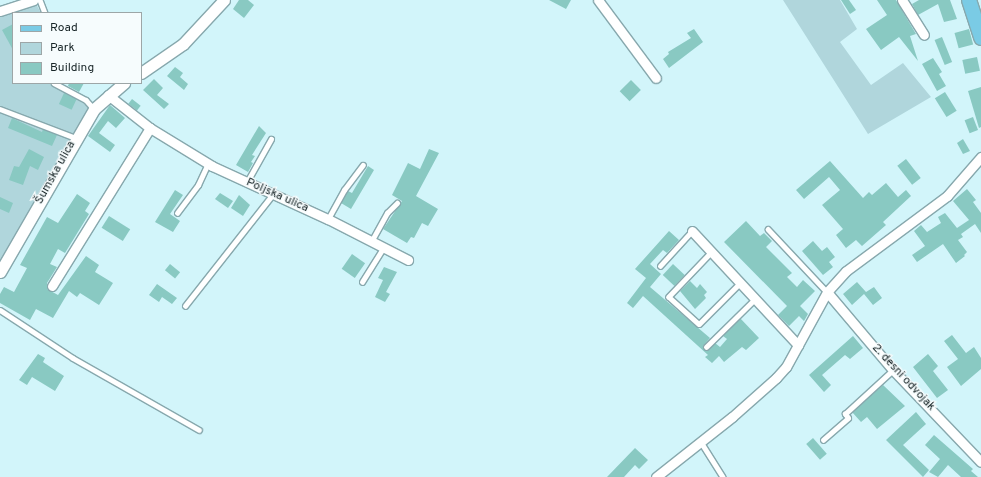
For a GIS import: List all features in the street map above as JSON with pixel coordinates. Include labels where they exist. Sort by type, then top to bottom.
[{"type":"main road","points":[[969,0],[981,38]]},
{"type":"street","points":[[0,11],[33,0]]},
{"type":"street","points":[[142,72],[184,44],[224,0]]},
{"type":"street","points":[[598,0],[656,78]]},
{"type":"street","points":[[902,0],[924,35]]},
{"type":"street","name":"Šumska ulica","points":[[0,272],[94,109],[108,95],[123,84]]},
{"type":"street","name":"Poljska ulica","points":[[108,95],[150,128],[208,164],[328,219],[408,260]]},
{"type":"street","points":[[52,286],[150,128]]},
{"type":"street","points":[[656,477],[701,442],[776,378],[798,344],[827,292],[862,257],[947,196],[981,157]]},
{"type":"street","points":[[692,232],[798,344]]},
{"type":"street","name":"2. desni odvojak","points":[[827,292],[893,370],[981,462]]},
{"type":"lane","points":[[40,0],[45,12]]},
{"type":"lane","points":[[56,84],[86,100],[94,109]]},
{"type":"lane","points":[[0,109],[76,138]]},
{"type":"lane","points":[[247,182],[272,139]]},
{"type":"lane","points":[[177,213],[198,185],[208,164]]},
{"type":"lane","points":[[328,219],[344,190],[363,165]]},
{"type":"lane","points":[[185,306],[273,194]]},
{"type":"lane","points":[[372,242],[387,213],[397,203]]},
{"type":"lane","points":[[768,229],[827,292]]},
{"type":"lane","points":[[660,266],[692,232]]},
{"type":"lane","points":[[362,282],[383,248]]},
{"type":"lane","points":[[711,252],[669,297],[699,324],[740,283]]},
{"type":"lane","points":[[706,347],[755,299]]},
{"type":"lane","points":[[0,310],[73,358],[199,430]]},
{"type":"lane","points":[[823,440],[848,418],[845,414],[893,370]]},
{"type":"lane","points":[[701,442],[723,477]]},
{"type":"green space","points":[[783,0],[840,0],[857,29],[840,42],[871,85],[903,63],[931,97],[868,134]]},
{"type":"green space","points":[[35,2],[40,12],[12,12],[12,84],[54,84],[89,107],[0,266],[0,16]]},
{"type":"building","points":[[239,0],[248,0],[254,5],[244,18],[233,9]]},
{"type":"building","points":[[549,0],[571,0],[566,9]]},
{"type":"building","points":[[841,0],[849,0],[856,10],[850,14]]},
{"type":"building","points":[[877,0],[896,0],[916,34],[910,36],[918,61],[899,37],[881,50],[866,29],[887,15]]},
{"type":"building","points":[[919,0],[950,0],[957,19],[944,22],[938,4],[918,15],[912,4]]},
{"type":"building","points":[[12,25],[12,48],[2,30]]},
{"type":"building","points":[[694,29],[703,42],[669,68],[663,59],[669,54],[668,52],[691,38],[687,33]]},
{"type":"building","points":[[969,29],[973,44],[959,48],[955,33]]},
{"type":"building","points":[[942,37],[952,62],[945,65],[935,40]]},
{"type":"building","points":[[977,57],[980,71],[965,74],[962,60]]},
{"type":"building","points":[[933,58],[942,72],[939,74],[946,86],[937,91],[922,64]]},
{"type":"building","points":[[175,67],[183,73],[180,77],[188,84],[184,90],[167,76]]},
{"type":"building","points":[[154,79],[163,88],[157,95],[169,104],[164,109],[143,90]]},
{"type":"building","points":[[631,80],[641,90],[630,101],[620,91]]},
{"type":"building","points":[[69,84],[83,84],[79,92],[68,86]]},
{"type":"building","points":[[981,87],[981,127],[979,128],[968,91]]},
{"type":"building","points":[[945,92],[957,111],[946,117],[935,98]]},
{"type":"building","points":[[64,93],[77,99],[72,110],[59,104]]},
{"type":"building","points":[[132,99],[141,106],[137,111],[128,104]]},
{"type":"building","points":[[110,105],[125,118],[116,128],[108,121],[99,133],[115,145],[110,152],[88,136]]},
{"type":"building","points":[[973,117],[978,130],[970,133],[965,120]]},
{"type":"building","points":[[12,118],[42,132],[43,129],[57,135],[52,146],[8,128]]},
{"type":"building","points":[[259,126],[266,133],[252,155],[255,156],[251,162],[253,163],[248,172],[236,165]]},
{"type":"building","points":[[963,139],[970,151],[963,154],[957,143]]},
{"type":"building","points":[[29,149],[44,157],[38,170],[30,166],[23,185],[9,180],[14,166],[19,167]]},
{"type":"building","points":[[429,149],[439,153],[416,196],[438,209],[428,226],[422,223],[414,238],[411,237],[407,243],[383,229],[402,201],[392,195],[408,163],[420,169]]},
{"type":"building","points":[[906,159],[921,178],[912,185],[897,166]]},
{"type":"building","points":[[830,161],[863,198],[869,192],[872,195],[886,183],[898,197],[906,190],[911,196],[883,222],[886,225],[862,246],[856,240],[846,248],[836,235],[843,229],[822,205],[840,190],[829,177],[804,199],[796,190]]},
{"type":"building","points":[[368,166],[374,170],[351,209],[341,203],[348,191],[352,193]]},
{"type":"building","points":[[967,189],[976,200],[973,202],[981,213],[981,233],[975,224],[961,234],[963,237],[958,240],[967,252],[964,255],[965,256],[956,263],[943,244],[917,262],[912,255],[925,246],[914,231],[921,225],[927,232],[941,223],[938,217],[945,213],[957,228],[969,220],[953,201]]},
{"type":"building","points":[[175,190],[183,195],[170,214],[180,221],[173,232],[155,222]]},
{"type":"building","points":[[220,193],[233,201],[228,208],[215,199]]},
{"type":"building","points":[[77,194],[90,203],[85,211],[89,214],[65,253],[58,249],[50,264],[57,267],[47,283],[47,289],[58,295],[86,256],[99,265],[95,272],[113,283],[99,305],[80,293],[77,297],[69,291],[53,318],[36,309],[30,320],[0,303],[0,294],[4,287],[14,292],[27,268],[20,265],[47,217],[58,223]]},
{"type":"building","points":[[239,195],[250,205],[243,216],[231,208]]},
{"type":"building","points":[[0,197],[13,203],[9,213],[0,209]]},
{"type":"building","points":[[109,216],[130,229],[123,241],[102,228]]},
{"type":"building","points":[[746,221],[760,236],[764,233],[772,241],[766,247],[792,273],[787,277],[797,287],[803,280],[815,291],[800,306],[808,314],[804,321],[799,316],[789,326],[778,315],[787,306],[724,242]]},
{"type":"building","points":[[669,231],[679,240],[667,253],[663,250],[650,264],[661,274],[650,287],[710,338],[703,346],[705,350],[715,343],[720,347],[727,339],[723,336],[740,318],[759,338],[746,350],[742,347],[724,362],[719,356],[712,363],[705,357],[708,355],[643,296],[633,308],[627,303],[646,278],[635,269]]},
{"type":"building","points":[[813,241],[822,251],[827,247],[835,257],[829,262],[833,267],[823,275],[802,251]]},
{"type":"building","points":[[352,254],[365,263],[355,278],[342,269]]},
{"type":"building","points":[[170,264],[180,272],[175,278],[165,270]]},
{"type":"building","points":[[673,264],[685,275],[674,286],[663,275]]},
{"type":"building","points":[[384,267],[397,272],[386,292],[390,294],[385,302],[375,297],[383,280],[378,278]]},
{"type":"building","points":[[690,281],[697,288],[700,284],[707,292],[704,295],[706,298],[695,309],[680,291]]},
{"type":"building","points":[[857,282],[866,292],[874,287],[882,298],[873,305],[864,294],[852,305],[843,294]]},
{"type":"building","points":[[157,284],[177,298],[172,304],[162,297],[159,302],[149,295]]},
{"type":"building","points":[[952,335],[966,353],[974,347],[981,358],[981,369],[961,386],[947,367],[958,359],[944,341]]},
{"type":"building","points":[[853,336],[863,348],[850,359],[845,355],[822,375],[831,385],[824,392],[809,375]]},
{"type":"building","points":[[38,354],[45,358],[43,362],[64,376],[55,391],[32,377],[27,385],[19,380]]},
{"type":"building","points":[[928,354],[938,366],[933,371],[948,390],[937,398],[913,367]]},
{"type":"building","points":[[883,385],[905,406],[877,429],[867,417],[861,422],[852,412]]},
{"type":"building","points":[[916,412],[926,424],[903,445],[929,470],[923,477],[886,440]]},
{"type":"building","points":[[934,435],[973,469],[971,471],[978,477],[961,477],[948,465],[938,477],[929,472],[940,459],[925,445]]},
{"type":"building","points":[[813,438],[827,454],[820,460],[806,444]]},
{"type":"building","points":[[635,448],[648,460],[639,469],[635,465],[624,477],[607,477]]}]
